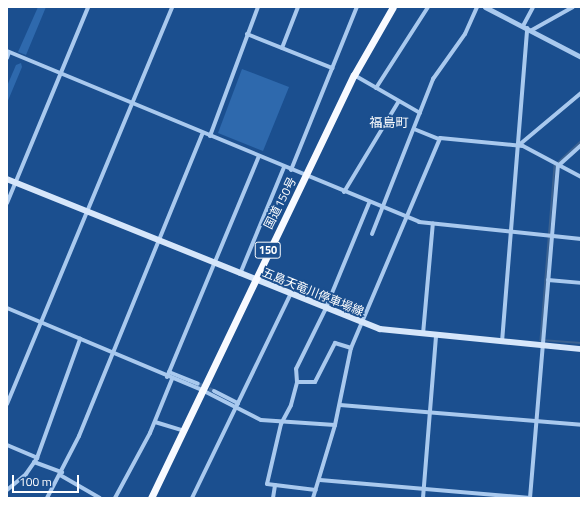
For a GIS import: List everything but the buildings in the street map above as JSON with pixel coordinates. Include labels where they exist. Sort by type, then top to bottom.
[{"type":"highway","name":"国道150号","points":[[151,498],[200,387],[354,75],[393,7]]},
{"type":"main road","name":"五島天竜川停車場線","points":[[7,179],[362,324],[436,337],[581,349]]},
{"type":"street","points":[[7,203],[88,7]]},
{"type":"street","points":[[7,404],[172,7]]},
{"type":"street","points":[[210,136],[258,7]]},
{"type":"street","points":[[282,48],[298,7]]},
{"type":"street","points":[[291,170],[357,7]]},
{"type":"street","points":[[376,88],[428,7]]},
{"type":"street","points":[[372,234],[433,79],[465,34],[477,7]]},
{"type":"street","points":[[484,7],[528,28],[581,57]]},
{"type":"street","points":[[502,342],[528,28],[533,7]]},
{"type":"street","points":[[528,28],[573,7]]},
{"type":"street","points":[[247,34],[332,68]]},
{"type":"street","points":[[7,58],[8,52],[369,203],[407,216],[433,223],[581,239]]},
{"type":"street","points":[[354,75],[420,113]]},
{"type":"street","points":[[519,146],[581,93]]},
{"type":"street","points":[[344,192],[398,101]]},
{"type":"street","points":[[414,129],[439,139],[519,146],[549,157],[558,166],[581,177]]},
{"type":"street","points":[[47,498],[61,474],[202,134]]},
{"type":"street","points":[[313,498],[320,480],[335,425],[351,348],[439,139]]},
{"type":"street","points":[[320,480],[530,498],[558,166],[581,145]]},
{"type":"street","points":[[114,498],[155,422],[170,376],[214,264],[259,156]]},
{"type":"street","points":[[239,274],[284,167]]},
{"type":"street","points":[[316,490],[267,484],[297,382],[296,369],[325,310],[369,203]]},
{"type":"street","points":[[423,335],[433,223]]},
{"type":"street","points":[[548,280],[581,283]]},
{"type":"street","points":[[192,498],[290,295]]},
{"type":"street","points":[[7,308],[112,353],[200,387],[237,405]]},
{"type":"street","points":[[423,498],[436,337]]},
{"type":"street","points":[[7,490],[36,460],[80,339]]},
{"type":"street","points":[[297,382],[315,382],[335,343],[351,348]]},
{"type":"street","points":[[170,376],[200,387]]},
{"type":"street","points":[[214,391],[261,420],[335,425]]},
{"type":"street","points":[[340,405],[581,425]]},
{"type":"street","points":[[155,422],[182,430]]},
{"type":"street","points":[[7,445],[61,474],[100,498]]},
{"type":"street","points":[[273,498],[275,485]]},
{"type":"shaded area","points":[[38,7],[46,7],[26,55],[18,52]]},
{"type":"shaded area","points":[[21,63],[22,67],[7,103],[7,86],[16,65]]},
{"type":"shaded area","points":[[242,69],[289,87],[263,151],[218,133]]},
{"type":"waterway","points":[[581,142],[555,166],[541,340],[581,343]]},
{"type":"tunnel","points":[[198,384],[214,391]]},
{"type":"district","name":"福島町","points":[[389,122]]}]
